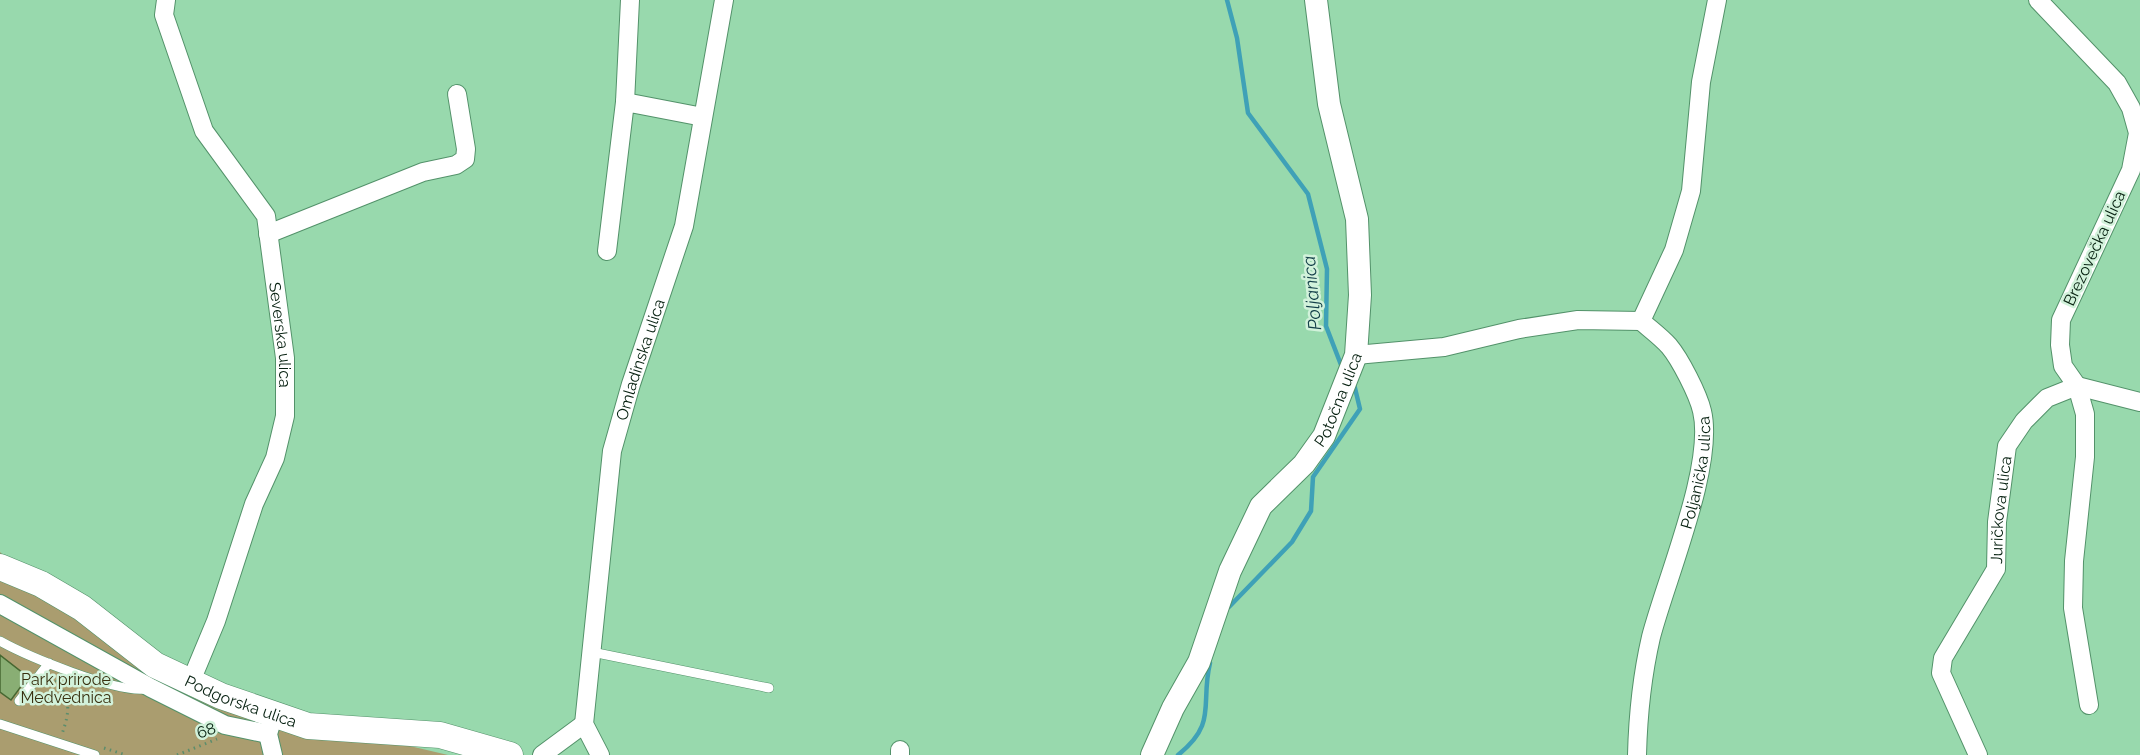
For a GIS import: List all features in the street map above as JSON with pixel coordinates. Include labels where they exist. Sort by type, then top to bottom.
[{"type":"main road","name":"Podgorska ulica","points":[[0,567],[41,584],[82,608],[155,665],[221,696],[271,724],[440,735],[510,755]]},
{"type":"street","name":"Severska ulica","points":[[166,0],[164,15],[204,131],[266,216],[285,358],[285,416],[275,458],[254,504],[216,621],[191,681]]},
{"type":"street","points":[[607,250],[625,102],[630,0]]},
{"type":"street","name":"Omladinska ulica","points":[[584,724],[612,451],[631,384],[684,226],[724,0]]},
{"type":"street","name":"Potočna ulica","points":[[1152,755],[1173,708],[1199,662],[1230,571],[1261,506],[1304,464],[1324,436],[1351,369],[1360,295],[1357,219],[1329,104],[1316,0]]},
{"type":"street","points":[[1351,369],[1519,329],[1578,320],[1641,321],[1674,250],[1691,191],[1701,81],[1717,0]]},
{"type":"street","name":"Brezovečka ulica","points":[[2038,0],[2116,83],[2131,108],[2138,134],[2131,170],[2061,320],[2060,345],[2063,366],[2077,386],[2085,414],[2085,458],[2074,561],[2073,608],[2089,705]]},
{"type":"street","points":[[268,234],[423,172],[456,165],[465,159],[466,149],[457,94]]},
{"type":"street","points":[[625,102],[703,117]]},
{"type":"street","name":"Poljanička ulica","points":[[1636,755],[1639,706],[1651,638],[1693,497],[1706,440],[1702,410],[1669,346],[1641,321]]},
{"type":"street","points":[[2077,386],[2140,402]]},
{"type":"street","name":"Juričkova ulica","points":[[1978,755],[1941,673],[1943,658],[1996,569],[1997,522],[2007,446],[2024,421],[2047,398],[2077,386]]},
{"type":"street","points":[[0,604],[151,688],[225,725],[244,730],[271,724],[273,755]]},
{"type":"street","points":[[542,755],[584,724],[600,755]]},
{"type":"lane","points":[[0,641],[25,655],[103,681],[139,690],[151,688]]},
{"type":"lane","points":[[592,652],[769,688]]},
{"type":"lane","points":[[19,701],[49,663]]},
{"type":"lane","points":[[0,724],[95,755]]},
{"type":"path","points":[[53,676],[68,698],[67,719],[62,736]]},
{"type":"path","name":"68","points":[[177,755],[244,730]]},
{"type":"green space","name":"Park prirode Medvednica","points":[[0,552],[37,589],[274,714],[448,755],[0,755]]},
{"type":"building","points":[[0,655],[28,677],[11,700],[0,692]]},
{"type":"waterway","name":"Poljanica","points":[[1227,0],[1237,38],[1248,113],[1308,194],[1327,269],[1326,326],[1343,370]]},
{"type":"waterway","name":"Poljanica","points":[[1229,607],[1292,542],[1311,511],[1313,477],[1360,409],[1354,384]]},
{"type":"waterway","name":"Poljanica","points":[[1178,755],[1190,744],[1203,723],[1210,663]]}]
